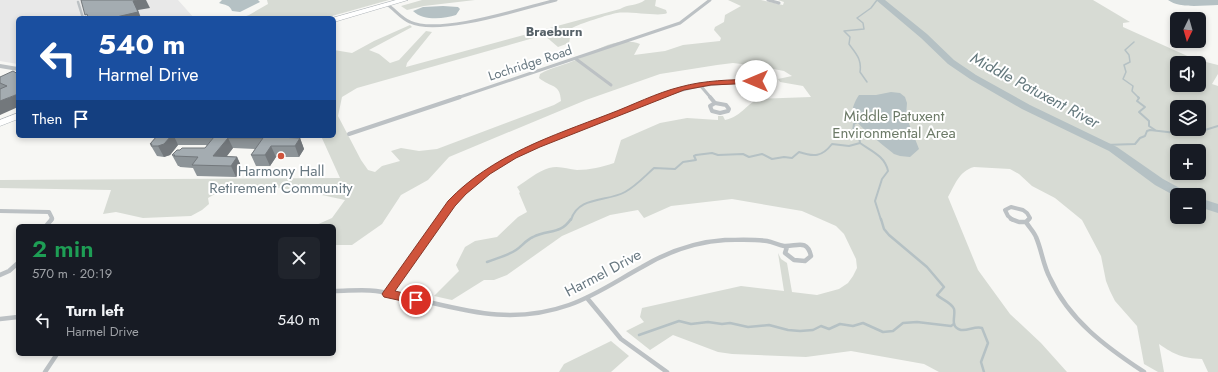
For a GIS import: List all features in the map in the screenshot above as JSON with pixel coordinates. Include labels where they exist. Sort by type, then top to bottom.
[{"type":"main road","points":[[336,19],[404,0]]},
{"type":"main road","points":[[0,123],[16,117]]},
{"type":"street","points":[[388,5],[409,22],[422,26],[438,27],[463,23],[556,0]]},
{"type":"street","name":"Lochridge Road","points":[[349,134],[680,23],[710,0]]},
{"type":"street","points":[[768,0],[779,3]]},
{"type":"street","points":[[78,2],[82,16]]},
{"type":"street","points":[[576,58],[611,85]]},
{"type":"street","points":[[0,66],[16,69]]},
{"type":"street","points":[[388,294],[452,204],[463,191],[487,172],[513,156],[673,91],[699,84],[756,81]]},
{"type":"street","points":[[699,84],[715,103],[726,104],[729,109],[728,111],[720,113],[712,111],[710,106],[715,103]]},
{"type":"street","points":[[1011,207],[1024,210],[1028,213],[1030,218],[1026,222],[1018,222],[1010,218],[1007,215],[1006,210],[1011,207]]},
{"type":"street","points":[[0,211],[49,212],[52,215],[52,218],[48,224]]},
{"type":"street","points":[[1026,222],[1036,236],[1049,279],[1070,310],[1104,344],[1144,372]]},
{"type":"street","name":"Harmel Drive","points":[[336,292],[364,290],[474,312],[506,316],[544,312],[571,305],[587,298],[652,260],[696,244],[739,240],[767,241],[787,246],[800,244],[809,250],[811,256],[805,261],[794,260],[785,253],[787,246]]},
{"type":"street","points":[[0,275],[9,271],[16,265]]},
{"type":"street","points":[[587,298],[621,339],[667,372]]},
{"type":"street","points":[[0,319],[16,317]]},
{"type":"street","points":[[45,372],[56,356]]},
{"type":"shaded area","points":[[0,0],[178,0],[192,16],[16,16],[16,64],[0,61]]},
{"type":"shaded area","points":[[222,0],[258,0],[260,2],[240,12],[232,11],[229,6],[219,3]]},
{"type":"shaded area","points":[[1168,0],[1218,0],[1218,5],[1185,6]]},
{"type":"shaded area","points":[[423,7],[458,7],[460,9],[456,15],[440,18],[428,18],[413,11]]},
{"type":"shaded area","points":[[891,92],[900,93],[905,97],[907,103],[906,116],[919,149],[910,157],[894,154],[865,130],[853,116],[853,108],[859,95],[876,95]]},
{"type":"green space","points":[[267,0],[389,0],[332,16],[246,16],[268,4]]},
{"type":"green space","points":[[422,0],[475,0],[424,6],[407,10],[401,6]]},
{"type":"green space","name":"Middle Patuxent Environmental Area","points":[[645,0],[656,0],[655,6],[666,10],[667,13],[613,14],[572,28],[569,43],[558,47],[544,35],[357,88],[342,97],[338,116],[361,160],[368,170],[375,172],[382,166],[400,161],[391,151],[401,148],[419,151],[437,149],[554,105],[561,101],[559,91],[554,86],[539,78],[540,74],[600,48],[623,42],[640,44],[634,55],[665,51],[683,45],[720,41],[721,38],[714,30],[715,27],[724,22],[725,15],[741,6],[728,0],[761,0],[783,5],[784,2],[778,0],[1093,0],[1130,22],[1123,23],[1123,27],[1187,56],[1170,56],[1170,92],[1206,92],[1206,62],[1218,65],[1218,74],[1212,84],[1218,86],[1218,372],[1208,372],[1202,359],[1189,358],[1179,355],[1159,344],[1164,372],[1158,372],[1144,364],[1137,326],[1115,301],[1106,281],[1101,256],[1082,220],[1055,198],[1032,186],[1019,174],[1010,169],[974,167],[969,169],[958,179],[948,197],[978,270],[1010,314],[1041,343],[1067,372],[939,372],[924,364],[851,351],[806,357],[732,354],[718,352],[673,335],[650,350],[626,331],[644,322],[640,317],[642,308],[741,286],[784,291],[778,253],[781,259],[787,263],[792,292],[817,295],[839,289],[848,283],[853,276],[857,268],[856,259],[844,234],[836,226],[802,211],[732,199],[671,206],[644,218],[638,210],[610,215],[562,236],[507,275],[494,280],[484,280],[452,300],[434,296],[459,271],[456,265],[465,247],[475,241],[497,237],[518,217],[527,212],[517,187],[541,171],[556,167],[577,170],[587,169],[614,163],[621,140],[660,123],[687,118],[718,120],[718,116],[723,116],[725,120],[735,116],[758,99],[811,97],[803,86],[780,82],[778,79],[792,76],[784,71],[758,66],[733,63],[660,74],[586,100],[449,157],[428,180],[401,195],[382,224],[352,245],[336,245],[336,224],[318,224],[332,218],[345,200],[313,193],[275,187],[238,187],[222,191],[208,198],[209,204],[191,216],[143,218],[116,212],[103,214],[111,190],[0,188],[0,180],[340,178],[322,138],[336,138],[336,50],[352,53],[374,41],[410,25],[412,27],[369,50],[379,54],[390,63],[399,60],[426,31],[432,32],[407,63],[406,67],[620,9]]},
{"type":"green space","points":[[611,341],[629,356],[611,372],[559,372],[564,364]]},
{"type":"building","points":[[81,0],[137,0],[133,1],[138,12],[121,16],[85,15]]},
{"type":"building","points":[[13,71],[16,73],[16,95],[0,101],[0,89],[7,86],[0,83],[0,77]]},
{"type":"building","points":[[155,138],[169,138],[164,144],[158,146],[151,146],[152,144],[150,144]]},
{"type":"building","points":[[213,138],[228,138],[213,156],[237,157],[231,166],[192,165],[198,157],[172,155],[177,150],[182,148],[205,148]]},
{"type":"building","points":[[263,138],[300,138],[295,146],[271,146],[265,155],[251,155]]},
{"type":"waterway","points":[[867,82],[860,72],[858,57],[849,44],[850,37],[844,31],[864,29],[863,23],[857,18],[871,8],[877,0]]},
{"type":"waterway","name":"Middle Patuxent River","points":[[880,0],[924,36],[951,62],[973,77],[1026,107],[1113,149],[1159,182],[1170,188]]},
{"type":"waterway","points":[[1134,42],[1125,50],[1129,55],[1130,62],[1124,65],[1126,72],[1123,79],[1133,86],[1132,91],[1139,98],[1137,101],[1145,107],[1139,112],[1149,121],[1149,126],[1155,130]]},
{"type":"waterway","points":[[859,121],[854,124],[853,131],[859,136],[860,143]]},
{"type":"waterway","points":[[1105,145],[1135,144],[1140,138],[1145,136],[1147,131],[1150,130],[1176,133],[1190,129],[1205,130],[1218,126]]},
{"type":"waterway","points":[[571,220],[575,212],[586,203],[625,192],[637,184],[654,168],[675,169],[683,162],[696,160],[694,156],[696,155],[712,153],[718,155],[743,154],[749,157],[762,154],[772,159],[784,157],[792,158],[799,152],[809,155],[821,154],[832,144],[849,146],[860,143]]},
{"type":"waterway","points":[[860,143],[881,158],[884,161],[888,171],[882,179],[875,201],[881,220]]},
{"type":"waterway","name":"Middle Patuxent River","points":[[1206,205],[1218,209]]},
{"type":"waterway","points":[[487,262],[513,252],[533,237],[558,230],[567,224],[571,219]]},
{"type":"waterway","points":[[881,219],[884,229],[889,235],[927,267],[944,287],[937,295],[953,307],[954,324]]},
{"type":"waterway","points":[[639,335],[679,321],[691,324],[708,322],[722,324],[730,323],[748,327],[769,325],[788,330],[800,331],[813,330],[821,326],[829,329],[840,324],[853,326],[863,323],[883,332],[893,331],[903,323],[917,322],[951,326],[954,324]]},
{"type":"waterway","points":[[954,324],[957,329],[961,330],[982,328],[988,343],[981,362],[984,372]]},
{"type":"place","name":"Harmony Hall Retirement Community","points":[[281,156]]},
{"type":"district","name":"Braeburn","points":[[554,31]]},
{"type":"route","points":[[416,300],[388,294],[443,214],[463,191],[487,172],[513,156],[537,145],[673,91],[689,86],[711,83],[756,81]]}]
